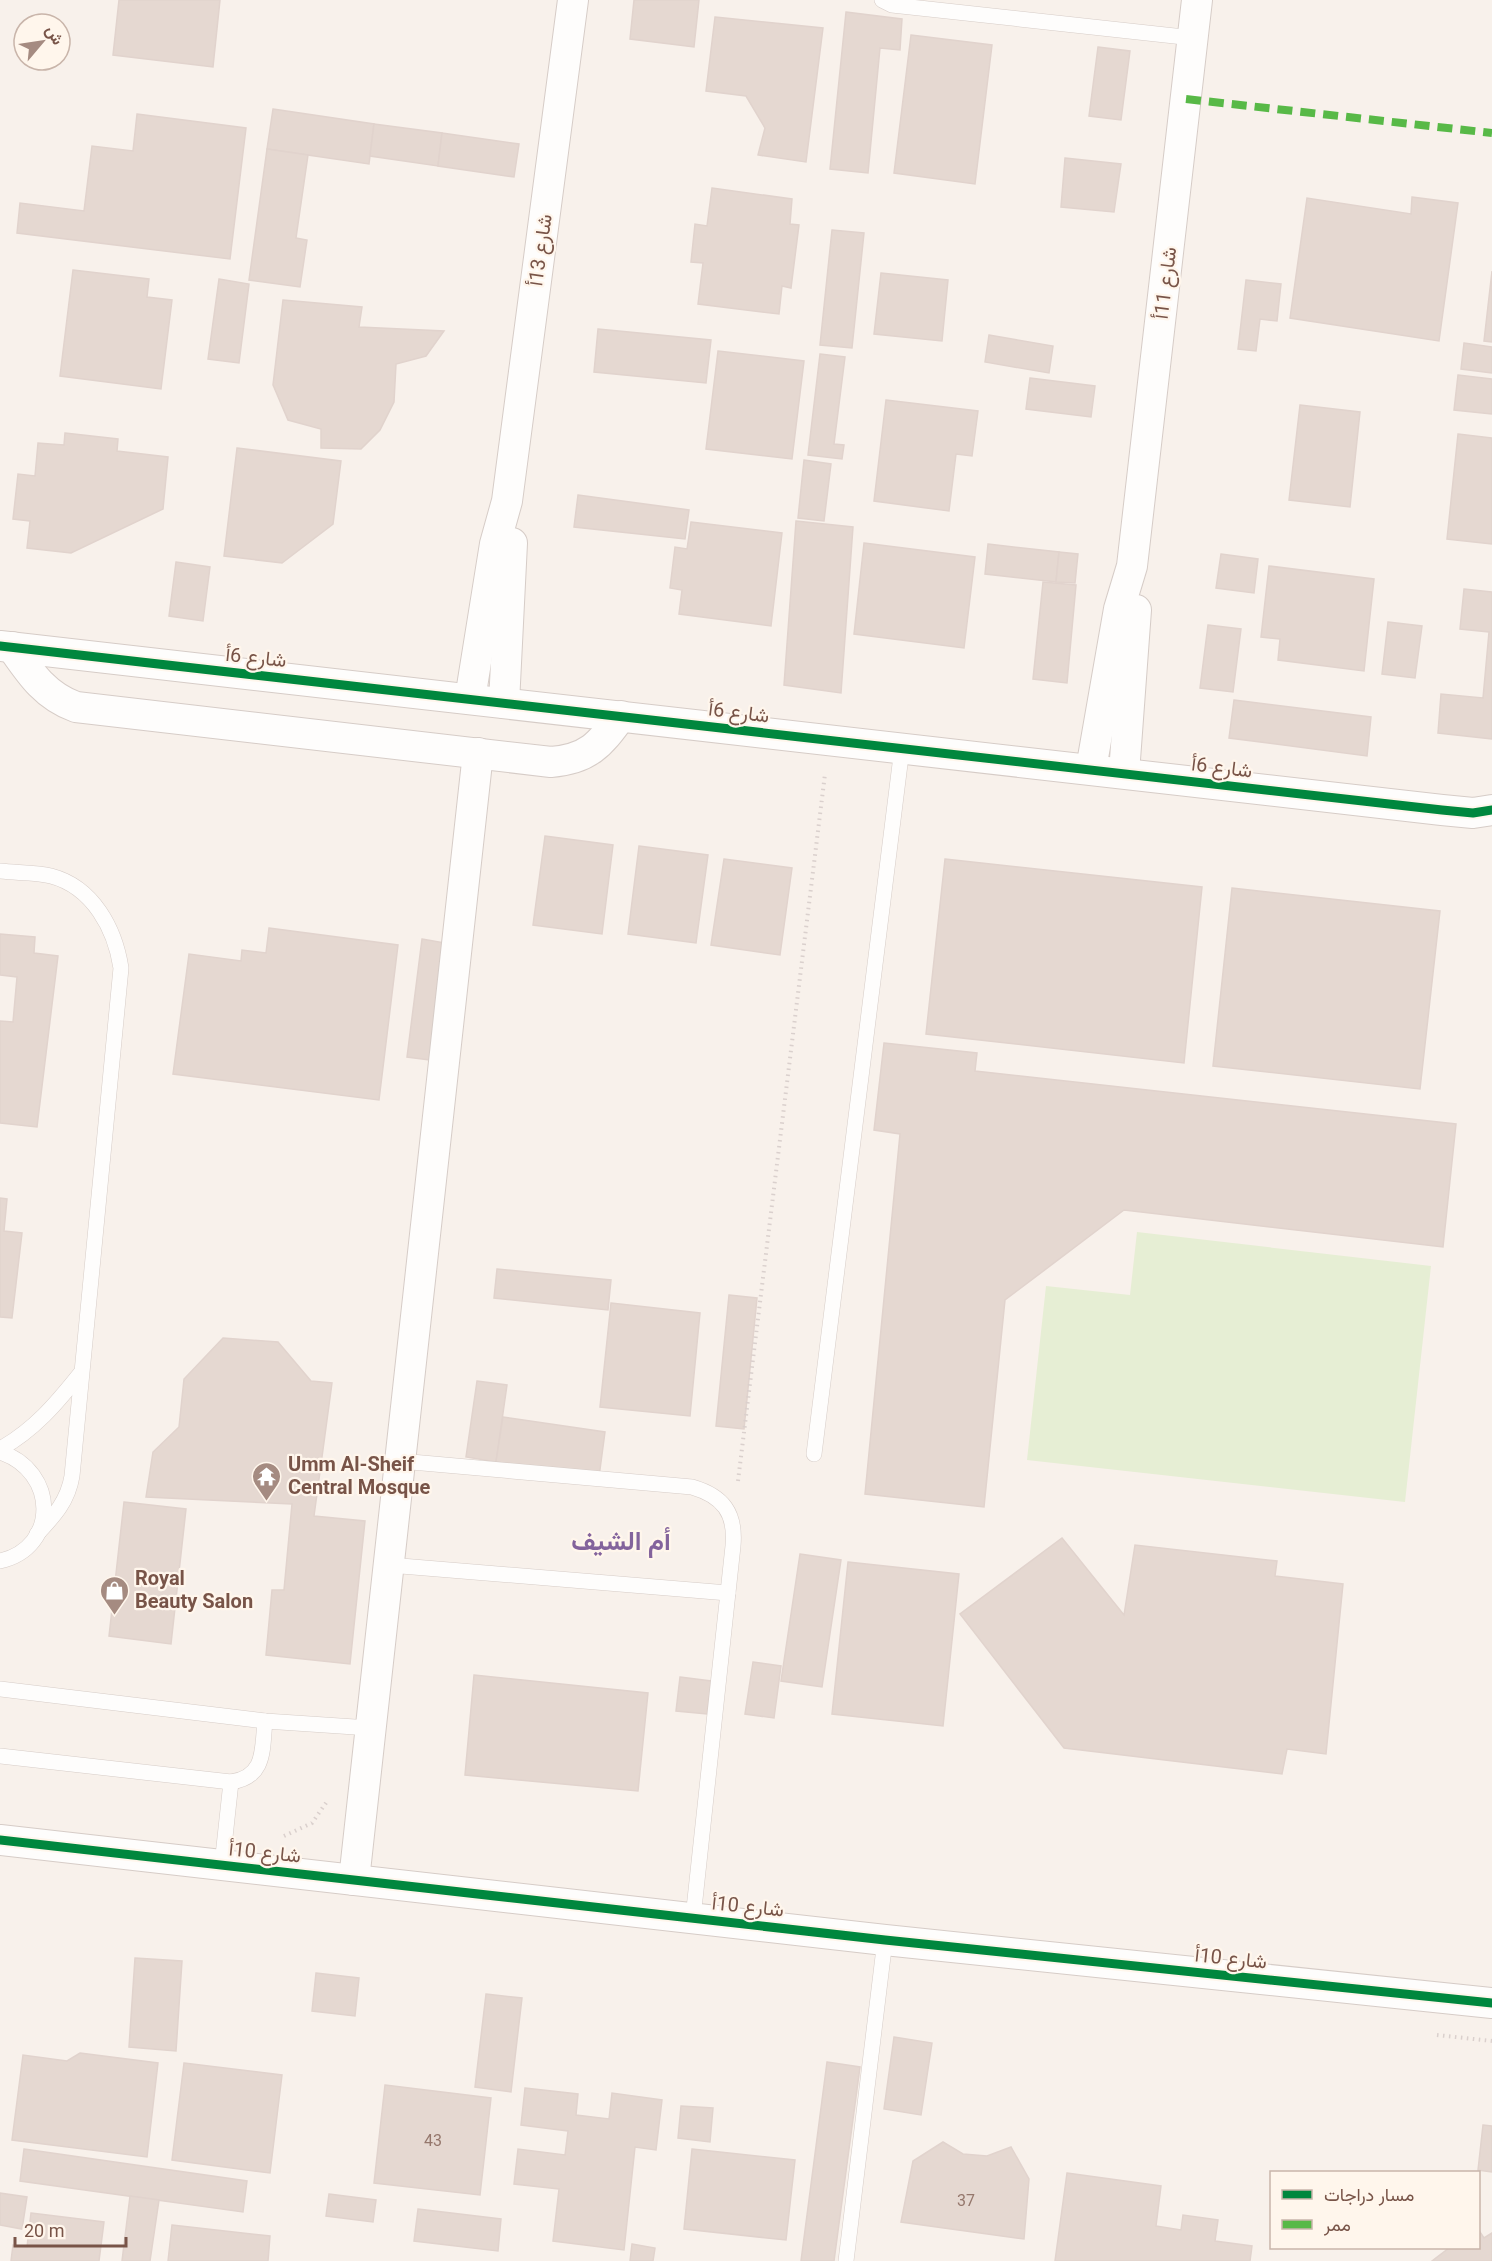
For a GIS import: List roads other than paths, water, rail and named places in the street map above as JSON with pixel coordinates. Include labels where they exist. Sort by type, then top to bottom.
[{"type":"street","name":"شارع 13أ","points":[[470,699],[495,544],[507,501],[573,0]]},
{"type":"street","name":"شارع 11أ","points":[[1091,770],[1119,609],[1132,566],[1197,0]]},
{"type":"street","name":"شارع 13أ","points":[[504,703],[512,547],[507,501]]},
{"type":"street","name":"شارع 11أ","points":[[1124,773],[1136,612],[1132,566]]},
{"type":"street","name":"شارع 6أ","points":[[6,647],[1486,815]]},
{"type":"street","points":[[6,647],[42,688],[76,707],[551,762],[579,756],[592,749],[621,716]]},
{"type":"street","points":[[354,1880],[478,753]]},
{"type":"street","name":"شارع 10أ","points":[[0,1840],[885,1940],[1492,2003]]},
{"type":"lane","points":[[882,0],[892,5],[1193,38]]},
{"type":"lane","points":[[814,1454],[902,748]]},
{"type":"lane","points":[[0,871],[51,876],[85,895],[110,926],[118,947],[121,968],[70,1489],[58,1511],[29,1545],[19,1554],[0,1561]]},
{"type":"lane","points":[[0,1450],[43,1419],[80,1374]]},
{"type":"lane","points":[[0,1450],[25,1464],[42,1489],[45,1505],[43,1520],[37,1534]]},
{"type":"lane","points":[[400,1461],[692,1487],[705,1491],[726,1507],[732,1519],[734,1532],[693,1918]]},
{"type":"lane","points":[[389,1565],[728,1593]]},
{"type":"lane","points":[[0,1689],[265,1721],[370,1728]]},
{"type":"lane","points":[[0,1756],[231,1782],[246,1778],[258,1767],[265,1721]]},
{"type":"lane","points":[[222,1865],[231,1782]]},
{"type":"lane","points":[[846,2261],[885,1940]]},
{"type":"place","name":"Umm Al-Sheif Central Mosque","points":[[267,1502]]},
{"type":"place","name":"Royal Beauty Salon","points":[[114,1616]]},
{"type":"district","name":"أم الشيف","points":[[621,1541]]}]
